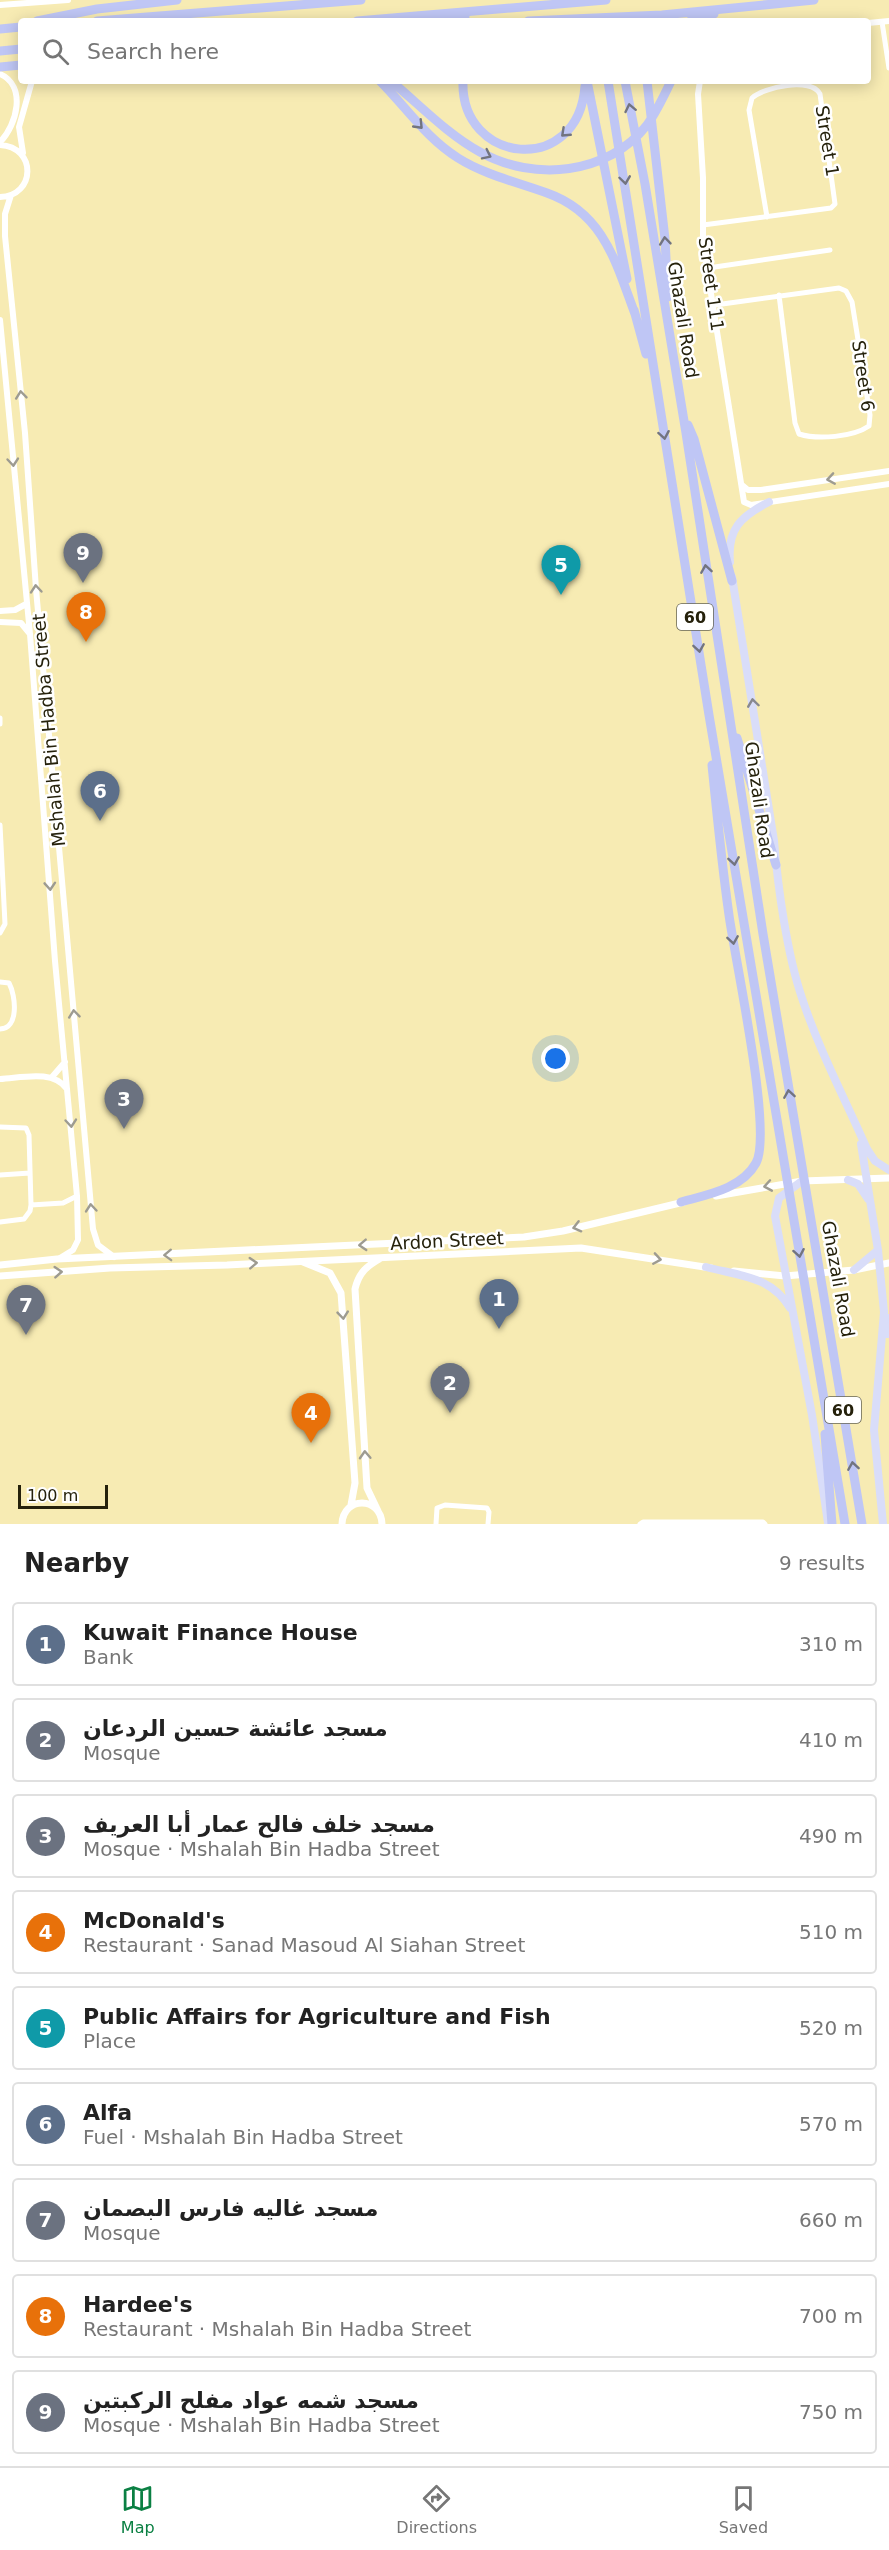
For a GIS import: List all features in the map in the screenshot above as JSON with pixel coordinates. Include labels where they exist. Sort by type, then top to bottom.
[{"type":"highway","points":[[52,18],[97,9],[177,0]]},
{"type":"highway","points":[[135,18],[361,0]]},
{"type":"highway","points":[[572,0],[575,18]]},
{"type":"highway","points":[[592,0],[595,18]]},
{"type":"highway","points":[[392,18],[607,0],[611,18]]},
{"type":"highway","points":[[698,18],[706,0]]},
{"type":"highway","points":[[593,18],[662,15],[814,0]]},
{"type":"highway","points":[[461,18],[555,4]]},
{"type":"highway","points":[[702,18],[748,6]]},
{"type":"highway","points":[[1,28],[18,26]]},
{"type":"highway","points":[[0,51],[18,49]]},
{"type":"highway","points":[[0,68],[18,65]]},
{"type":"highway","points":[[383,84],[418,125],[459,159],[494,175],[550,194],[572,205],[589,219],[608,246],[635,314]]},
{"type":"highway","points":[[395,84],[457,137],[481,152],[496,160],[540,170],[583,167],[607,158],[646,126],[670,84]]},
{"type":"highway","points":[[463,84],[462,95],[468,113],[484,134],[502,146],[541,148],[568,133],[580,115],[587,84]]},
{"type":"highway","points":[[588,84],[635,314],[658,398]]},
{"type":"highway","name":"Ghazali Road","points":[[609,84],[619,137],[709,715],[844,1524]]},
{"type":"highway","name":"Ghazali Road","points":[[626,84],[645,184],[669,342],[683,415],[798,1152],[825,1297],[862,1524]]},
{"type":"highway","points":[[647,84],[665,239],[669,342]]},
{"type":"highway","points":[[683,415],[694,439],[732,581]]},
{"type":"highway","points":[[681,1202],[722,1190],[743,1178],[757,1162],[761,1142],[749,1037],[729,915],[714,789],[709,715]]},
{"type":"highway","points":[[731,723],[745,758],[776,865]]},
{"type":"highway","points":[[818,1360],[830,1524]]},
{"type":"main road","points":[[769,502],[750,512],[734,530],[729,546],[732,581],[794,967],[802,999],[817,1039],[859,1131],[875,1161],[889,1170]]},
{"type":"main road","points":[[859,1131],[878,1250],[884,1312],[873,1430],[883,1524]]},
{"type":"main road","name":"Ardon Street","points":[[0,1265],[57,1259],[524,1237],[563,1231],[681,1202],[802,1181],[889,1178]]},
{"type":"main road","points":[[848,1180],[863,1189],[873,1215]]},
{"type":"main road","points":[[802,1181],[779,1198],[776,1208],[785,1276],[830,1524]]},
{"type":"main road","points":[[450,1253],[484,1248],[487,1245],[483,1239]]},
{"type":"main road","name":"Ardon Street","points":[[1,1276],[110,1268],[227,1265],[581,1248],[706,1267],[785,1276],[854,1270],[889,1263]]},
{"type":"main road","points":[[227,1265],[221,1260],[224,1255],[250,1254],[263,1250]]},
{"type":"main road","points":[[854,1270],[878,1250]]},
{"type":"main road","points":[[381,1524],[378,1510],[367,1488],[357,1283],[367,1266],[383,1257]]},
{"type":"main road","points":[[298,1261],[322,1268],[330,1273],[341,1293],[347,1348],[355,1483],[351,1505],[343,1514],[342,1524]]},
{"type":"main road","points":[[706,1267],[770,1285],[782,1295],[795,1323]]},
{"type":"main road","points":[[881,1359],[889,1318]]},
{"type":"main road","points":[[347,1348],[353,1343],[360,1348]]},
{"type":"main road","points":[[351,1505],[369,1503],[378,1510]]},
{"type":"street","points":[[0,5],[68,0]]},
{"type":"street","points":[[871,23],[886,21],[889,68]]},
{"type":"street","points":[[0,74],[11,81],[17,93],[11,126],[0,143],[14,148],[27,163],[27,179],[23,186],[11,195],[0,197]]},
{"type":"street","points":[[23,156],[19,127],[31,84]]},
{"type":"street","name":"Street 111","points":[[700,84],[703,243],[742,485]]},
{"type":"street","name":"Street 1","points":[[704,225],[767,217],[831,208],[837,201],[820,94],[813,86],[804,84],[764,91],[752,98],[749,110],[767,217]]},
{"type":"street","name":"Mshalah Bin Hadba Street","points":[[11,195],[5,214],[5,236],[93,1230],[98,1245],[114,1257]]},
{"type":"street","points":[[708,268],[830,250]]},
{"type":"street","name":"Street 6","points":[[714,305],[779,295],[839,288],[846,291],[850,296],[870,415],[869,426],[861,431],[811,438],[800,434],[795,423],[779,295]]},
{"type":"street","name":"Mshalah Bin Hadba Street","points":[[0,320],[30,634],[79,1231]]},
{"type":"street","points":[[742,485],[752,490],[889,471]]},
{"type":"street","points":[[742,485],[743,500],[747,504],[889,484]]},
{"type":"street","points":[[795,485],[797,498]]},
{"type":"street","points":[[20,539],[28,544],[33,539]]},
{"type":"street","points":[[22,561],[28,556],[34,559]]},
{"type":"street","points":[[0,611],[15,610],[26,604]]},
{"type":"street","points":[[0,622],[21,623],[30,634]]},
{"type":"street","points":[[0,718],[0,724]]},
{"type":"street","points":[[0,825],[5,924],[0,933]]},
{"type":"street","points":[[56,961],[57,957],[62,955],[69,961]]},
{"type":"street","points":[[0,982],[9,983],[12,989],[13,1019],[12,1025],[0,1029]]},
{"type":"street","points":[[52,1077],[66,1062]]},
{"type":"street","points":[[0,1079],[52,1077],[68,1090]]},
{"type":"street","points":[[0,1127],[26,1128],[29,1135],[31,1205],[24,1219],[0,1222]]},
{"type":"street","points":[[0,1175],[30,1173]]},
{"type":"street","points":[[31,1205],[63,1203],[77,1196]]},
{"type":"street","points":[[79,1231],[83,1237],[87,1238],[93,1230]]},
{"type":"street","points":[[57,1259],[73,1250],[79,1231]]},
{"type":"street","points":[[435,1524],[437,1508],[445,1505],[487,1508],[488,1524]]},
{"type":"street","points":[[640,1524],[643,1522],[763,1522],[765,1524]]},
{"type":"place","name":"مسجد شمه عواد مفلح الركبتين","points":[[83,583]]},
{"type":"place","name":"Public Affairs for Agriculture and Fish","points":[[561,595]]},
{"type":"place","name":"Hardee's","points":[[86,642]]},
{"type":"place","name":"Alfa","points":[[100,821]]},
{"type":"place","name":"مسجد خلف فالح عمار أبا العريف","points":[[124,1129]]},
{"type":"place","name":"Kuwait Finance House","points":[[499,1329]]},
{"type":"place","name":"مسجد غاليه فارس البصمان","points":[[26,1335]]},
{"type":"place","name":"مسجد عائشة حسين الردعان","points":[[450,1413]]},
{"type":"place","name":"McDonald's","points":[[311,1443]]}]
